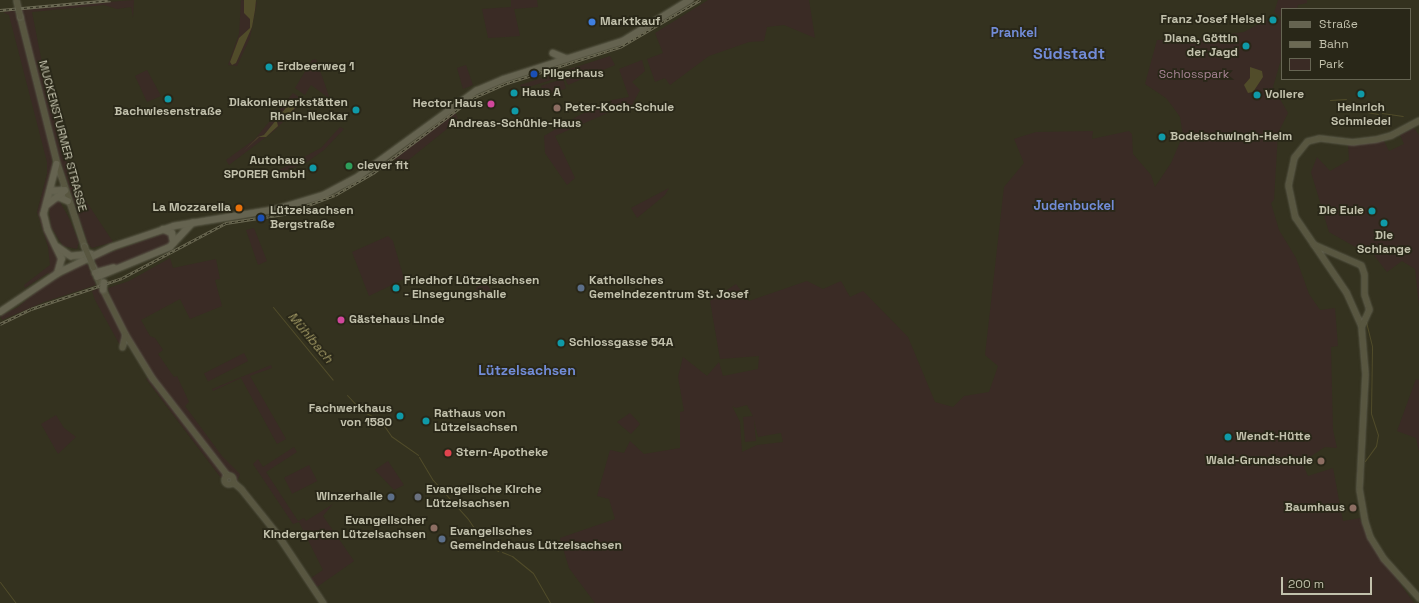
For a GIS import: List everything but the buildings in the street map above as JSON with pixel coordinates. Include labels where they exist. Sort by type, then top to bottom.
[{"type":"main road","name":"MUCKENSTURMER STRASSE","points":[[16,0],[57,164],[68,201],[95,272],[125,334],[167,400],[227,475],[226,483],[233,482],[241,489],[278,534],[322,603]]},
{"type":"main road","points":[[0,312],[58,273],[93,254],[162,229],[194,221],[278,209],[324,195],[354,179],[476,91],[504,79],[570,59],[633,36],[690,0]]},
{"type":"main road","points":[[553,53],[570,59]]},
{"type":"main road","points":[[1419,120],[1391,135],[1376,140],[1353,142],[1312,139],[1299,148],[1290,168],[1288,188],[1292,208],[1312,244],[1346,292],[1361,318],[1365,374],[1359,489],[1367,530],[1384,558],[1419,598]]},
{"type":"main road","points":[[57,164],[51,192],[44,214],[48,230],[62,259],[58,273]]},
{"type":"main road","points":[[51,192],[65,190]]},
{"type":"main road","points":[[65,190],[59,197],[49,201],[46,210],[48,224],[56,244],[67,254],[93,254]]},
{"type":"main road","points":[[59,197],[68,201]]},
{"type":"main road","points":[[102,285],[107,274],[174,244],[185,228],[194,221]]},
{"type":"main road","points":[[162,229],[172,233],[174,244]]},
{"type":"main road","points":[[1312,244],[1361,266],[1364,274],[1364,294],[1369,309],[1361,318]]},
{"type":"main road","points":[[1320,256],[1324,249]]},
{"type":"main road","points":[[95,272],[118,268]]},
{"type":"main road","points":[[95,272],[107,274]]},
{"type":"main road","points":[[122,347],[125,334]]},
{"type":"green space","points":[[134,0],[133,18],[131,7],[117,9],[104,5],[32,12],[49,99],[69,170],[80,192],[113,242],[92,248],[88,244],[59,157],[21,9]]},
{"type":"green space","points":[[241,0],[257,2],[250,38],[237,66],[228,65],[239,34]]},
{"type":"green space","points":[[511,0],[537,0],[538,7],[514,9],[520,36],[488,38],[482,9],[511,7]]},
{"type":"green space","points":[[708,0],[809,0],[815,38],[784,25],[767,27],[764,41],[749,42],[709,56],[670,85],[665,78],[655,82],[647,59],[663,53],[655,33]]},
{"type":"green space","points":[[1278,0],[1307,0],[1307,3],[1298,5],[1297,8],[1281,8],[1281,16],[1274,13]]},
{"type":"green space","points":[[15,10],[52,156],[52,173],[44,207],[61,262],[57,272],[51,275],[48,273],[25,288],[24,285],[50,265],[48,247],[37,212],[47,174],[47,162],[9,15],[3,12]]},
{"type":"green space","name":"Schlosspark","points":[[1270,18],[1281,20],[1281,59],[1273,87],[1288,113],[1278,133],[1274,200],[1271,203],[1279,230],[1296,258],[1309,294],[1320,310],[1335,308],[1338,346],[1331,347],[1333,430],[1337,448],[1325,447],[1302,462],[1308,476],[1333,468],[1343,521],[1360,518],[1368,538],[1414,603],[595,603],[569,568],[560,538],[615,519],[609,499],[597,496],[610,450],[624,453],[630,441],[644,454],[680,448],[680,412],[684,411],[678,377],[683,357],[707,376],[719,362],[723,376],[758,369],[759,356],[720,359],[710,301],[736,284],[749,301],[807,281],[823,289],[841,281],[850,297],[863,291],[908,337],[935,402],[953,407],[964,396],[989,392],[998,366],[985,355],[1004,187],[1024,163],[1014,139],[1036,132],[1093,131],[1092,139],[1129,131],[1132,134],[1133,154],[1151,175],[1155,187],[1171,163],[1183,135],[1180,117],[1173,107],[1166,98],[1145,84],[1157,40],[1194,39],[1244,32]],"holes":[[[747,405],[753,416],[743,417],[745,442],[756,441],[754,420],[758,437],[781,433],[783,442],[757,445],[742,452],[740,422],[732,406],[736,408]]]},
{"type":"green space","points":[[610,56],[615,65],[568,85],[564,76],[522,89],[520,85]]},
{"type":"green space","points":[[316,59],[330,99],[311,85],[305,95],[295,88],[312,60]]},
{"type":"green space","points":[[642,60],[645,71],[632,82],[640,90],[630,109],[612,111],[555,136],[575,178],[567,185],[545,153],[544,136],[578,116],[612,100],[629,97],[619,69]]},
{"type":"green space","points":[[466,65],[473,85],[463,89],[457,68]]},
{"type":"green space","points":[[147,70],[161,96],[147,102],[135,76]]},
{"type":"green space","points":[[563,79],[566,89],[544,95],[541,86]]},
{"type":"green space","points":[[293,93],[303,100],[294,111],[274,131],[229,165],[226,160],[255,139]]},
{"type":"green space","points":[[455,111],[458,120],[401,166],[393,158]]},
{"type":"green space","points":[[340,127],[344,129],[324,150],[307,162],[281,173],[279,170],[321,148]]},
{"type":"green space","points":[[1414,128],[1419,135],[1419,306],[1415,269],[1402,261],[1387,272],[1373,254],[1364,252],[1329,232],[1311,172],[1317,157],[1330,171],[1349,160],[1348,144],[1384,141],[1389,151],[1404,144],[1400,135]]},
{"type":"green space","points":[[669,188],[665,195],[637,218],[631,208]]},
{"type":"green space","points":[[55,200],[60,202],[69,218],[79,242],[77,249],[63,246],[51,227],[49,206]]},
{"type":"green space","points":[[254,228],[267,261],[258,265],[246,230]]},
{"type":"green space","points":[[168,232],[174,238],[169,246],[112,267],[97,268],[94,258]]},
{"type":"green space","points":[[388,236],[393,241],[404,279],[369,296],[352,252]]},
{"type":"green space","points":[[170,258],[173,268],[216,259],[220,279],[215,280],[222,306],[190,319],[180,299],[141,320],[150,336],[155,338],[163,350],[158,354],[174,377],[177,376],[189,402],[185,406],[222,456],[240,474],[237,482],[235,474],[225,470],[162,389],[128,335],[111,300],[108,288],[129,281]]},
{"type":"green space","points":[[84,263],[88,265],[96,285],[44,302],[2,320],[0,316],[18,307],[42,287]]},
{"type":"green space","points":[[486,282],[493,294],[483,300],[476,288]]},
{"type":"green space","points":[[99,288],[119,326],[123,338],[121,347],[95,300],[92,291]]},
{"type":"green space","points":[[244,353],[248,361],[208,381],[204,373]]},
{"type":"green space","points":[[271,365],[272,368],[250,376],[286,439],[277,444],[241,378],[213,391],[212,389]]},
{"type":"green space","points":[[148,378],[223,473],[223,477],[221,478],[146,379]]},
{"type":"green space","points":[[1416,379],[1419,380],[1419,452],[1416,438],[1397,431]]},
{"type":"green space","points":[[630,413],[640,424],[631,434],[617,422]]},
{"type":"green space","points":[[56,415],[64,428],[76,437],[58,454],[41,424]]},
{"type":"green space","points":[[294,447],[297,452],[266,472],[298,521],[304,518],[306,521],[333,504],[323,516],[354,561],[317,587],[311,578],[323,570],[299,522],[293,524],[253,464],[258,459],[263,467]]},
{"type":"green space","points":[[388,461],[404,485],[394,490],[375,470]]},
{"type":"green space","points":[[309,465],[317,481],[292,494],[284,478]]},
{"type":"shaded area","points":[[244,0],[256,0],[252,27],[236,63],[232,65],[230,62],[239,38],[250,28],[250,19],[244,13]]},
{"type":"shaded area","points":[[1250,67],[1262,71],[1263,77],[1253,92],[1248,93],[1244,85],[1250,78]]},
{"type":"shaded area","points":[[293,99],[300,103],[284,119],[280,119],[277,122],[278,126],[266,137],[259,137],[243,152],[258,137],[264,135]]},
{"type":"waterway","points":[[1330,100],[1346,99]]},
{"type":"waterway","points":[[1349,103],[1355,109],[1364,111]]},
{"type":"waterway","points":[[1367,112],[1378,114]]},
{"type":"waterway","points":[[1382,113],[1403,116]]},
{"type":"waterway","name":"Mühlbach","points":[[273,307],[333,380]]},
{"type":"waterway","points":[[1365,461],[1376,446],[1378,435],[1371,413],[1372,346],[1366,322]]},
{"type":"waterway","name":"Mühlbach","points":[[347,395],[362,411],[376,418]]},
{"type":"waterway","name":"Mühlbach","points":[[380,420],[391,436],[418,455]]},
{"type":"waterway","name":"Mühlbach","points":[[419,457],[433,480],[468,519],[485,544],[498,551]]},
{"type":"waterway","name":"Mühlbach","points":[[502,552],[512,556],[533,573],[550,603]]},
{"type":"waterway","points":[[0,582],[16,603]]},
{"type":"railway","points":[[0,10],[111,0]]},
{"type":"railway","points":[[0,324],[31,309],[122,278],[226,223],[284,214],[335,195],[373,173],[473,98],[504,84],[620,47],[700,0]]},
{"type":"place","name":"Franz Josef Heisel","points":[[1273,20]]},
{"type":"place","name":"Marktkauf","points":[[592,22]]},
{"type":"place","name":"Diana, Göttin der Jagd","points":[[1246,46]]},
{"type":"place","name":"Erdbeerweg 1","points":[[269,67]]},
{"type":"place","name":"Pilgerhaus","points":[[534,74]]},
{"type":"place","name":"Haus A","points":[[514,93]]},
{"type":"place","name":"Heinrich Schmiedel","points":[[1361,94]]},
{"type":"place","name":"Voliere","points":[[1257,95]]},
{"type":"place","name":"Bachwiesenstraße","points":[[168,99]]},
{"type":"place","name":"Hector Haus","points":[[491,104]]},
{"type":"place","name":"Peter-Koch-Schule","points":[[557,108]]},
{"type":"place","name":"Diakoniewerkstätten Rhein-Neckar","points":[[356,110]]},
{"type":"place","name":"Andreas-Schühle-Haus","points":[[515,111]]},
{"type":"place","name":"Bodelschwingh-Heim","points":[[1162,137]]},
{"type":"place","name":"clever fit","points":[[349,166]]},
{"type":"place","name":"Autohaus SPORER GmbH","points":[[313,168]]},
{"type":"place","name":"La Mozzarella","points":[[239,208]]},
{"type":"place","name":"Die Eule","points":[[1372,211]]},
{"type":"place","name":"Lützelsachsen Bergstraße","points":[[261,218]]},
{"type":"place","name":"Die Schlange","points":[[1384,223]]},
{"type":"place","name":"Friedhof Lützelsachsen - Einsegungshalle","points":[[396,288]]},
{"type":"place","name":"Katholisches Gemeindezentrum St. Josef","points":[[581,288]]},
{"type":"place","name":"Gästehaus Linde","points":[[341,320]]},
{"type":"place","name":"Schlossgasse 54A","points":[[561,343]]},
{"type":"place","name":"Fachwerkhaus von 1580","points":[[400,416]]},
{"type":"place","name":"Rathaus von Lützelsachsen","points":[[426,421]]},
{"type":"place","name":"Wendt-Hütte","points":[[1228,437]]},
{"type":"place","name":"Stern-Apotheke","points":[[448,453]]},
{"type":"place","name":"Wald-Grundschule","points":[[1321,461]]},
{"type":"place","name":"Winzerhalle","points":[[391,497]]},
{"type":"place","name":"Evangelische Kirche Lützelsachsen","points":[[418,497]]},
{"type":"place","name":"Baumhaus","points":[[1353,508]]},
{"type":"place","name":"Evangelischer Kindergarten Lützelsachsen","points":[[434,528]]},
{"type":"place","name":"Evangelisches Gemeindehaus Lützelsachsen","points":[[442,539]]},
{"type":"district","name":"Prankel","points":[[1014,33]]},
{"type":"district","name":"Südstadt","points":[[1069,54]]},
{"type":"district","name":"Judenbuckel","points":[[1074,206]]},
{"type":"district","name":"Lützelsachsen","points":[[527,370]]}]
